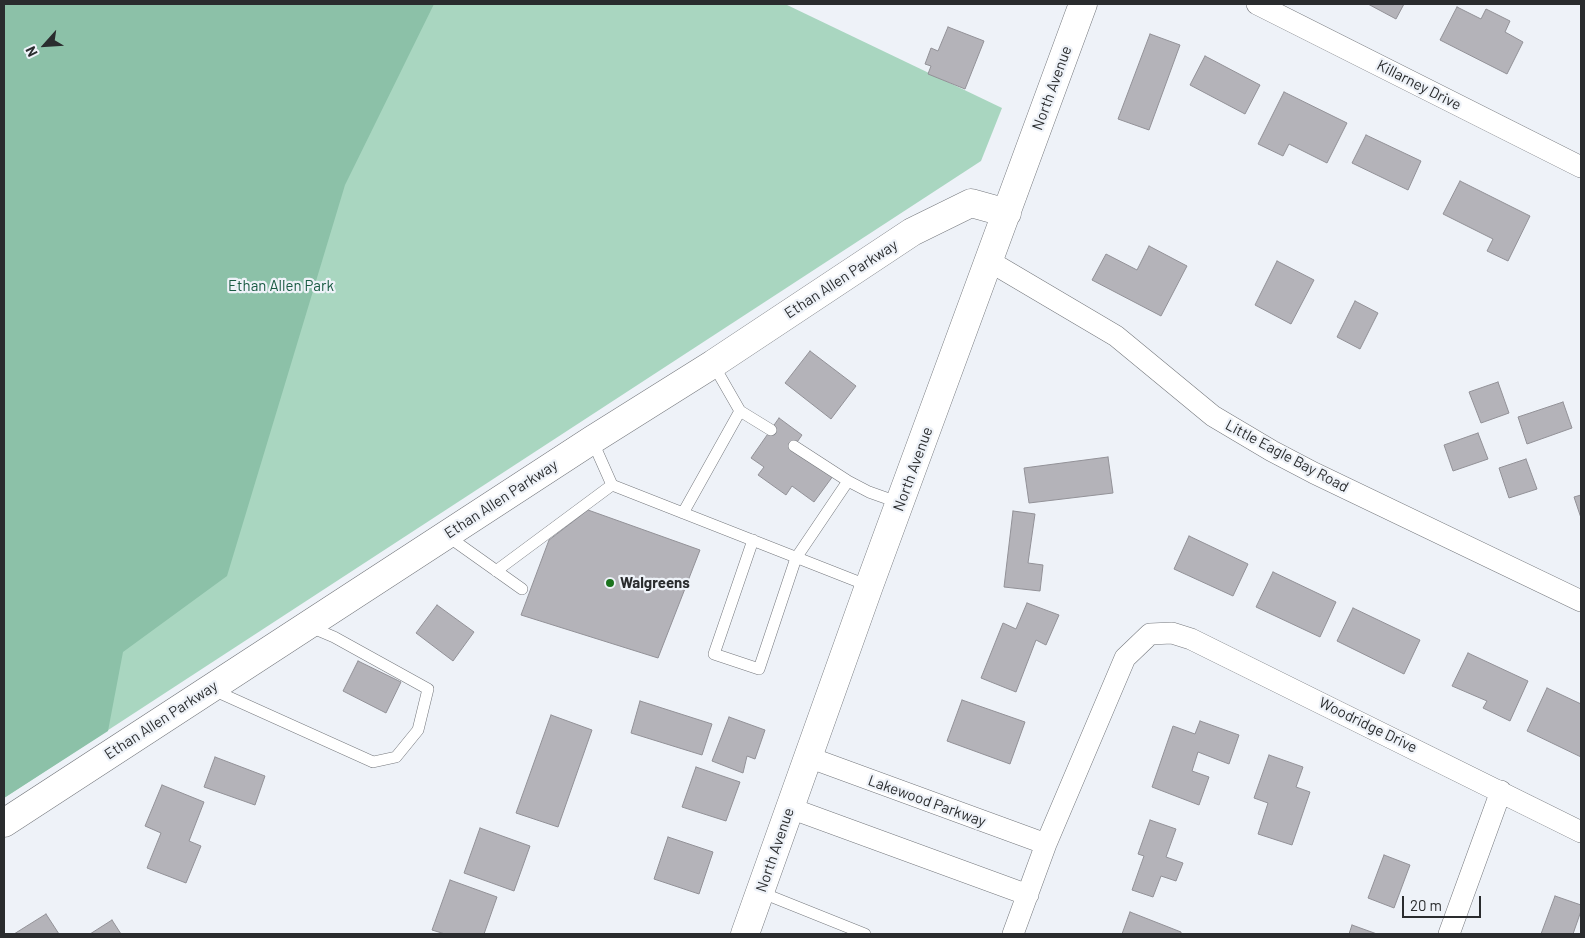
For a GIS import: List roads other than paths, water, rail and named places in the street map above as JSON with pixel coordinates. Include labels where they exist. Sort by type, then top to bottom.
[{"type":"street","name":"North Avenue","points":[[745,934],[869,586],[1083,4]]},
{"type":"street","name":"Killarney Drive","points":[[1257,4],[1581,167]]},
{"type":"street","name":"Ethan Allen Parkway","points":[[4,823],[592,440],[713,364],[912,232],[971,203],[1007,213]]},
{"type":"street","name":"Little Eagle Bay Road","points":[[989,261],[1116,336],[1213,416],[1272,452],[1581,601]]},
{"type":"street","name":"Woodridge Drive","points":[[1046,844],[1124,658],[1150,634],[1172,632],[1191,639],[1581,832]]},
{"type":"street","name":"Lakewood Parkway","points":[[808,758],[1046,844]]},
{"type":"street","points":[[1449,934],[1501,791]]},
{"type":"street","points":[[790,808],[1028,895]]},
{"type":"street","points":[[1013,934],[1046,844]]},
{"type":"lane","points":[[713,364],[740,411],[771,430]]},
{"type":"lane","points":[[683,513],[740,411]]},
{"type":"lane","points":[[592,440],[612,486],[869,586]]},
{"type":"lane","points":[[794,446],[848,481],[869,492],[900,503]]},
{"type":"lane","points":[[753,540],[714,654],[759,670],[796,558],[848,481]]},
{"type":"lane","points":[[496,571],[612,486]]},
{"type":"lane","points":[[446,535],[522,589]]},
{"type":"lane","points":[[210,689],[373,762],[396,757],[418,730],[428,689],[334,637],[306,626]]},
{"type":"lane","points":[[760,892],[866,934]]},
{"type":"place","name":"Walgreens","points":[[610,583]]},
{"type":"park label","name":"Ethan Allen Park","points":[[281,286]]}]
